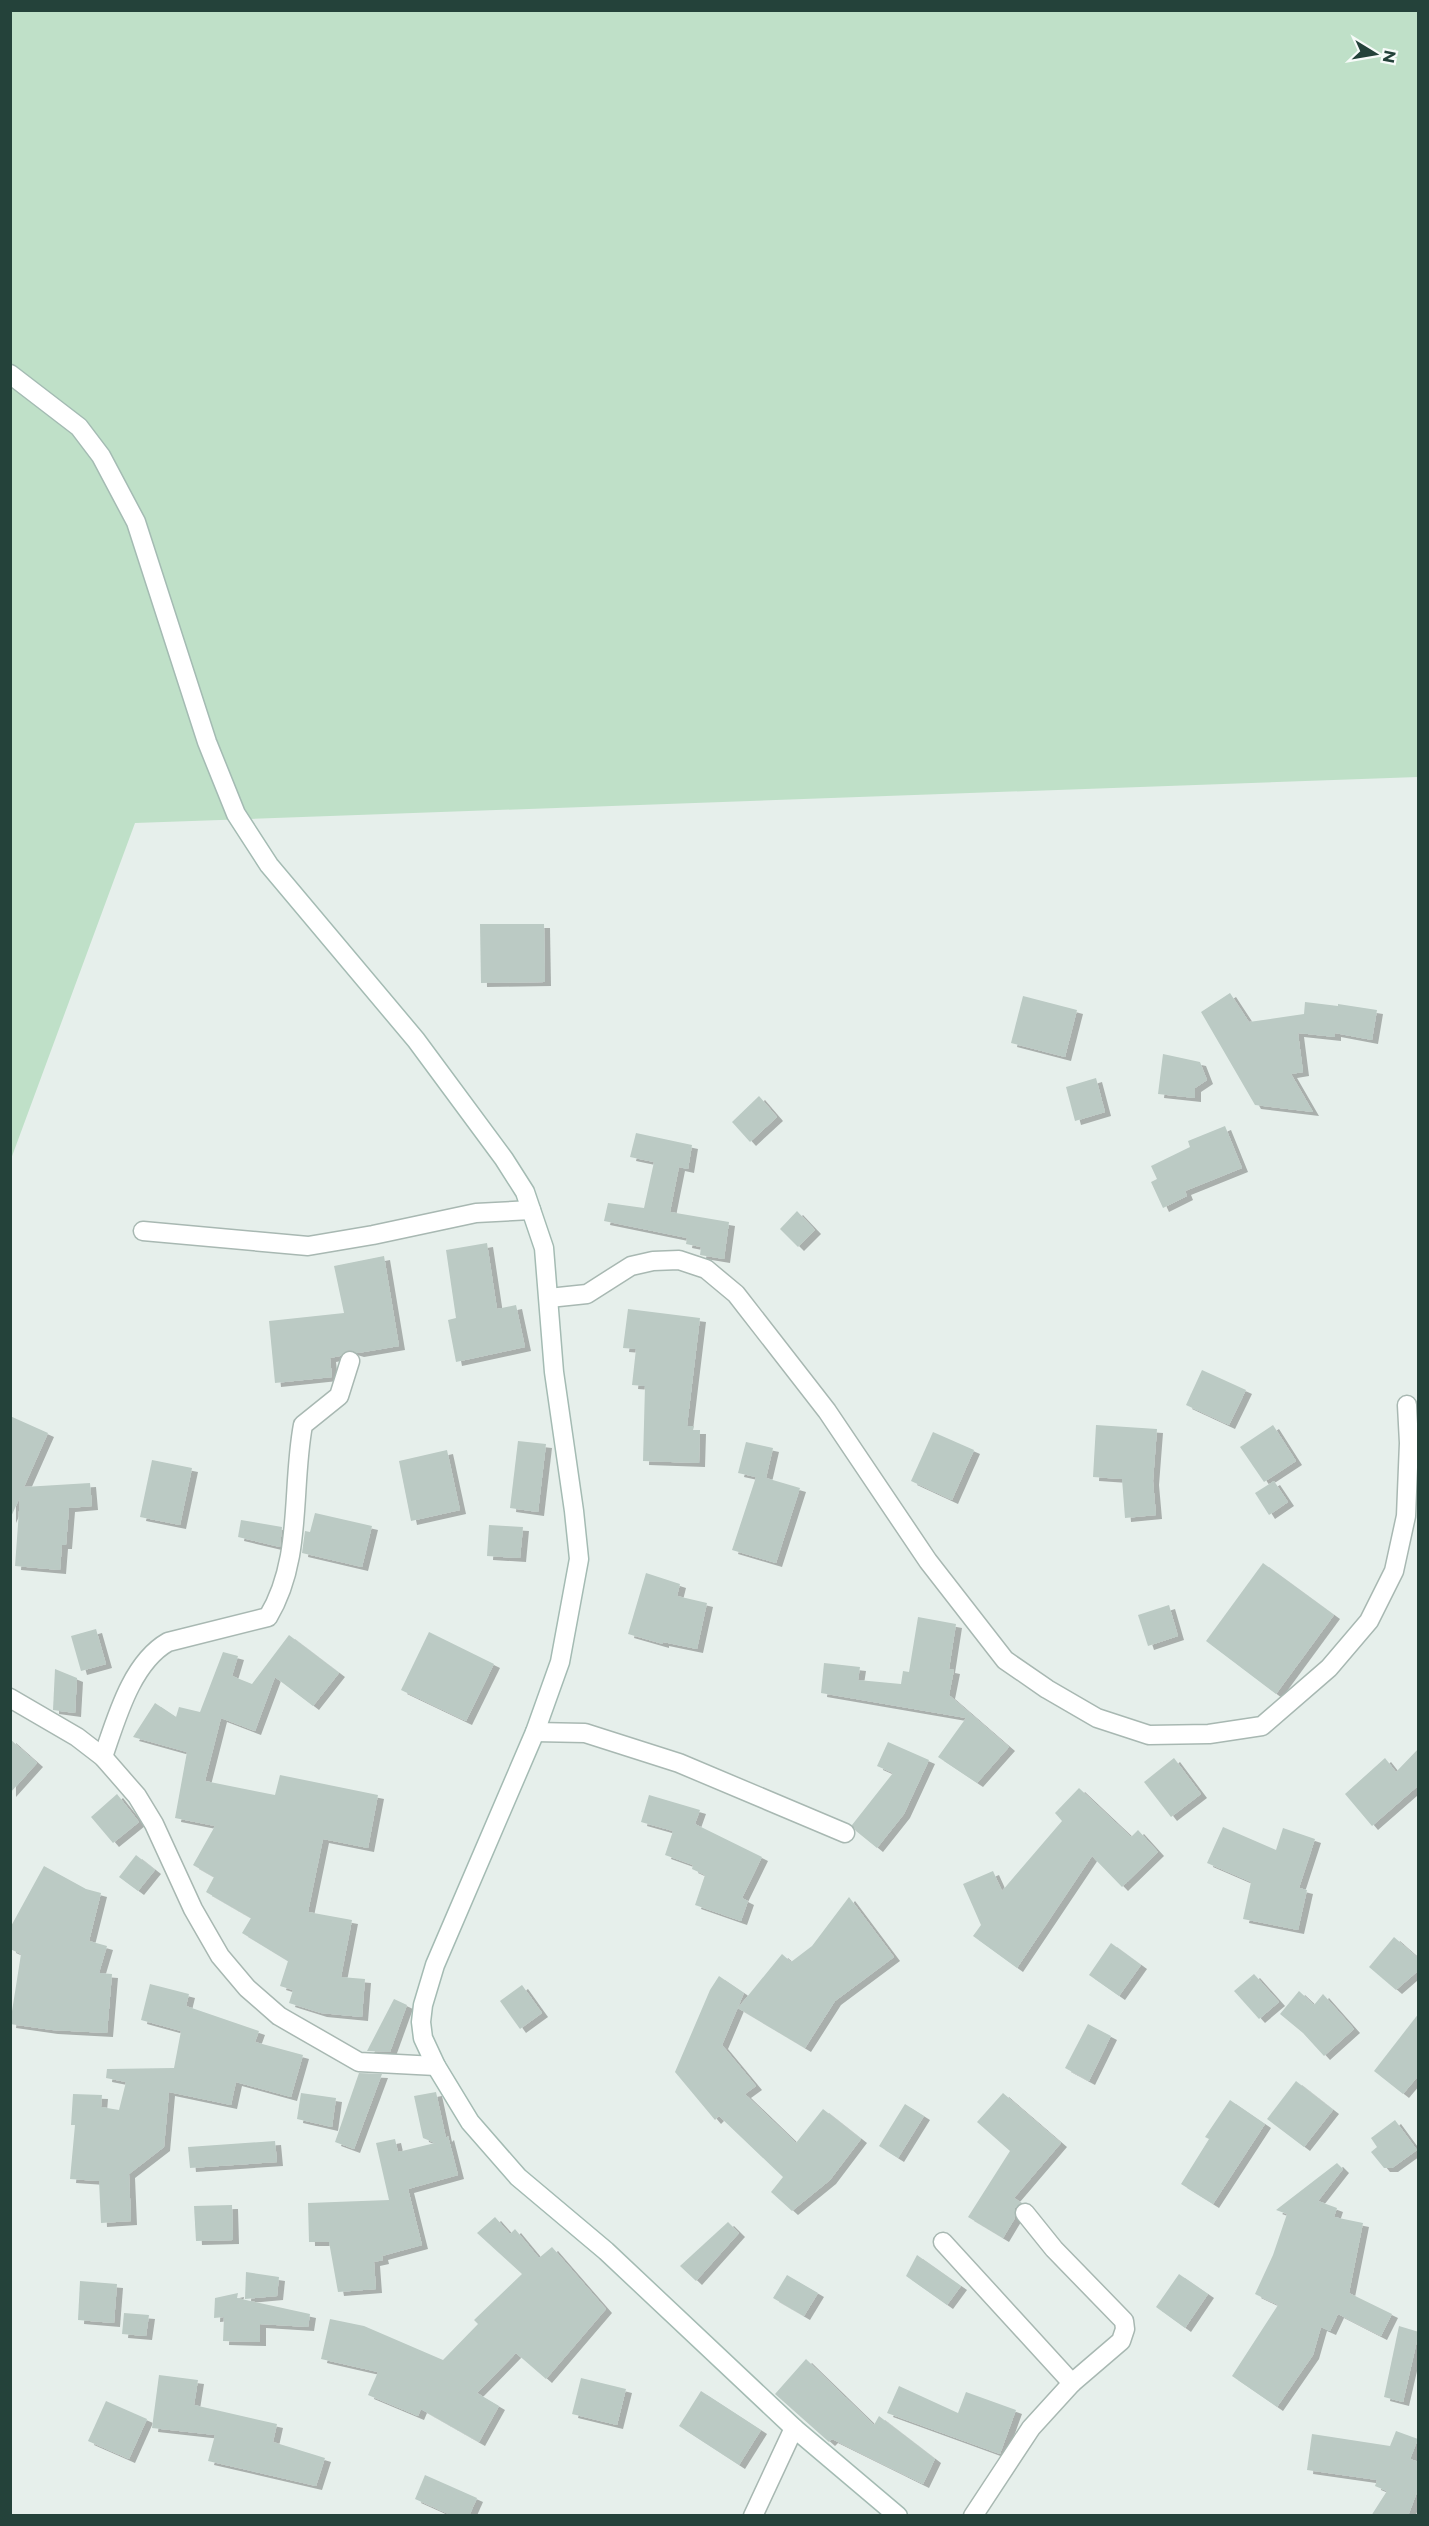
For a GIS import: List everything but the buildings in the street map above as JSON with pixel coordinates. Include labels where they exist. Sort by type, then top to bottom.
[{"type":"street","points":[[10,374],[79,427],[101,456],[136,522],[207,742],[236,814],[269,865],[417,1040],[504,1159],[525,1192],[544,1248],[554,1372],[579,1559],[560,1662],[535,1732],[435,1965],[421,2022],[423,2038],[435,2066],[470,2122],[518,2177],[606,2251],[794,2428],[898,2516]]},
{"type":"street","points":[[143,1231],[308,1246],[477,1213],[531,1210]]},
{"type":"street","points":[[549,1298],[588,1294],[631,1266],[653,1261],[680,1260],[706,1269],[736,1294],[827,1411],[928,1561],[1005,1660],[1047,1689],[1097,1718],[1149,1735],[1209,1734],[1262,1726],[1329,1668],[1369,1621],[1394,1571],[1406,1516],[1410,1443],[1407,1405]]},
{"type":"street","points":[[103,1758],[121,1708],[141,1667],[154,1650],[168,1642],[268,1617],[283,1587],[289,1568],[296,1472],[303,1425],[339,1396],[350,1361]]},
{"type":"street","points":[[10,1698],[77,1737],[103,1758],[137,1796],[154,1824],[198,1919],[219,1956],[247,1988],[279,2016],[359,2062],[435,2066]]},
{"type":"street","points":[[535,1732],[585,1733],[679,1763],[845,1833]]},
{"type":"street","points":[[973,2516],[1031,2428],[1072,2383],[1121,2340],[1125,2329],[1124,2321],[1054,2249],[1025,2213]]},
{"type":"street","points":[[943,2242],[1072,2383]]},
{"type":"street","points":[[753,2516],[794,2428]]},
{"type":"green space","points":[[11,11],[1418,11],[1418,777],[135,823],[11,1159]]}]
